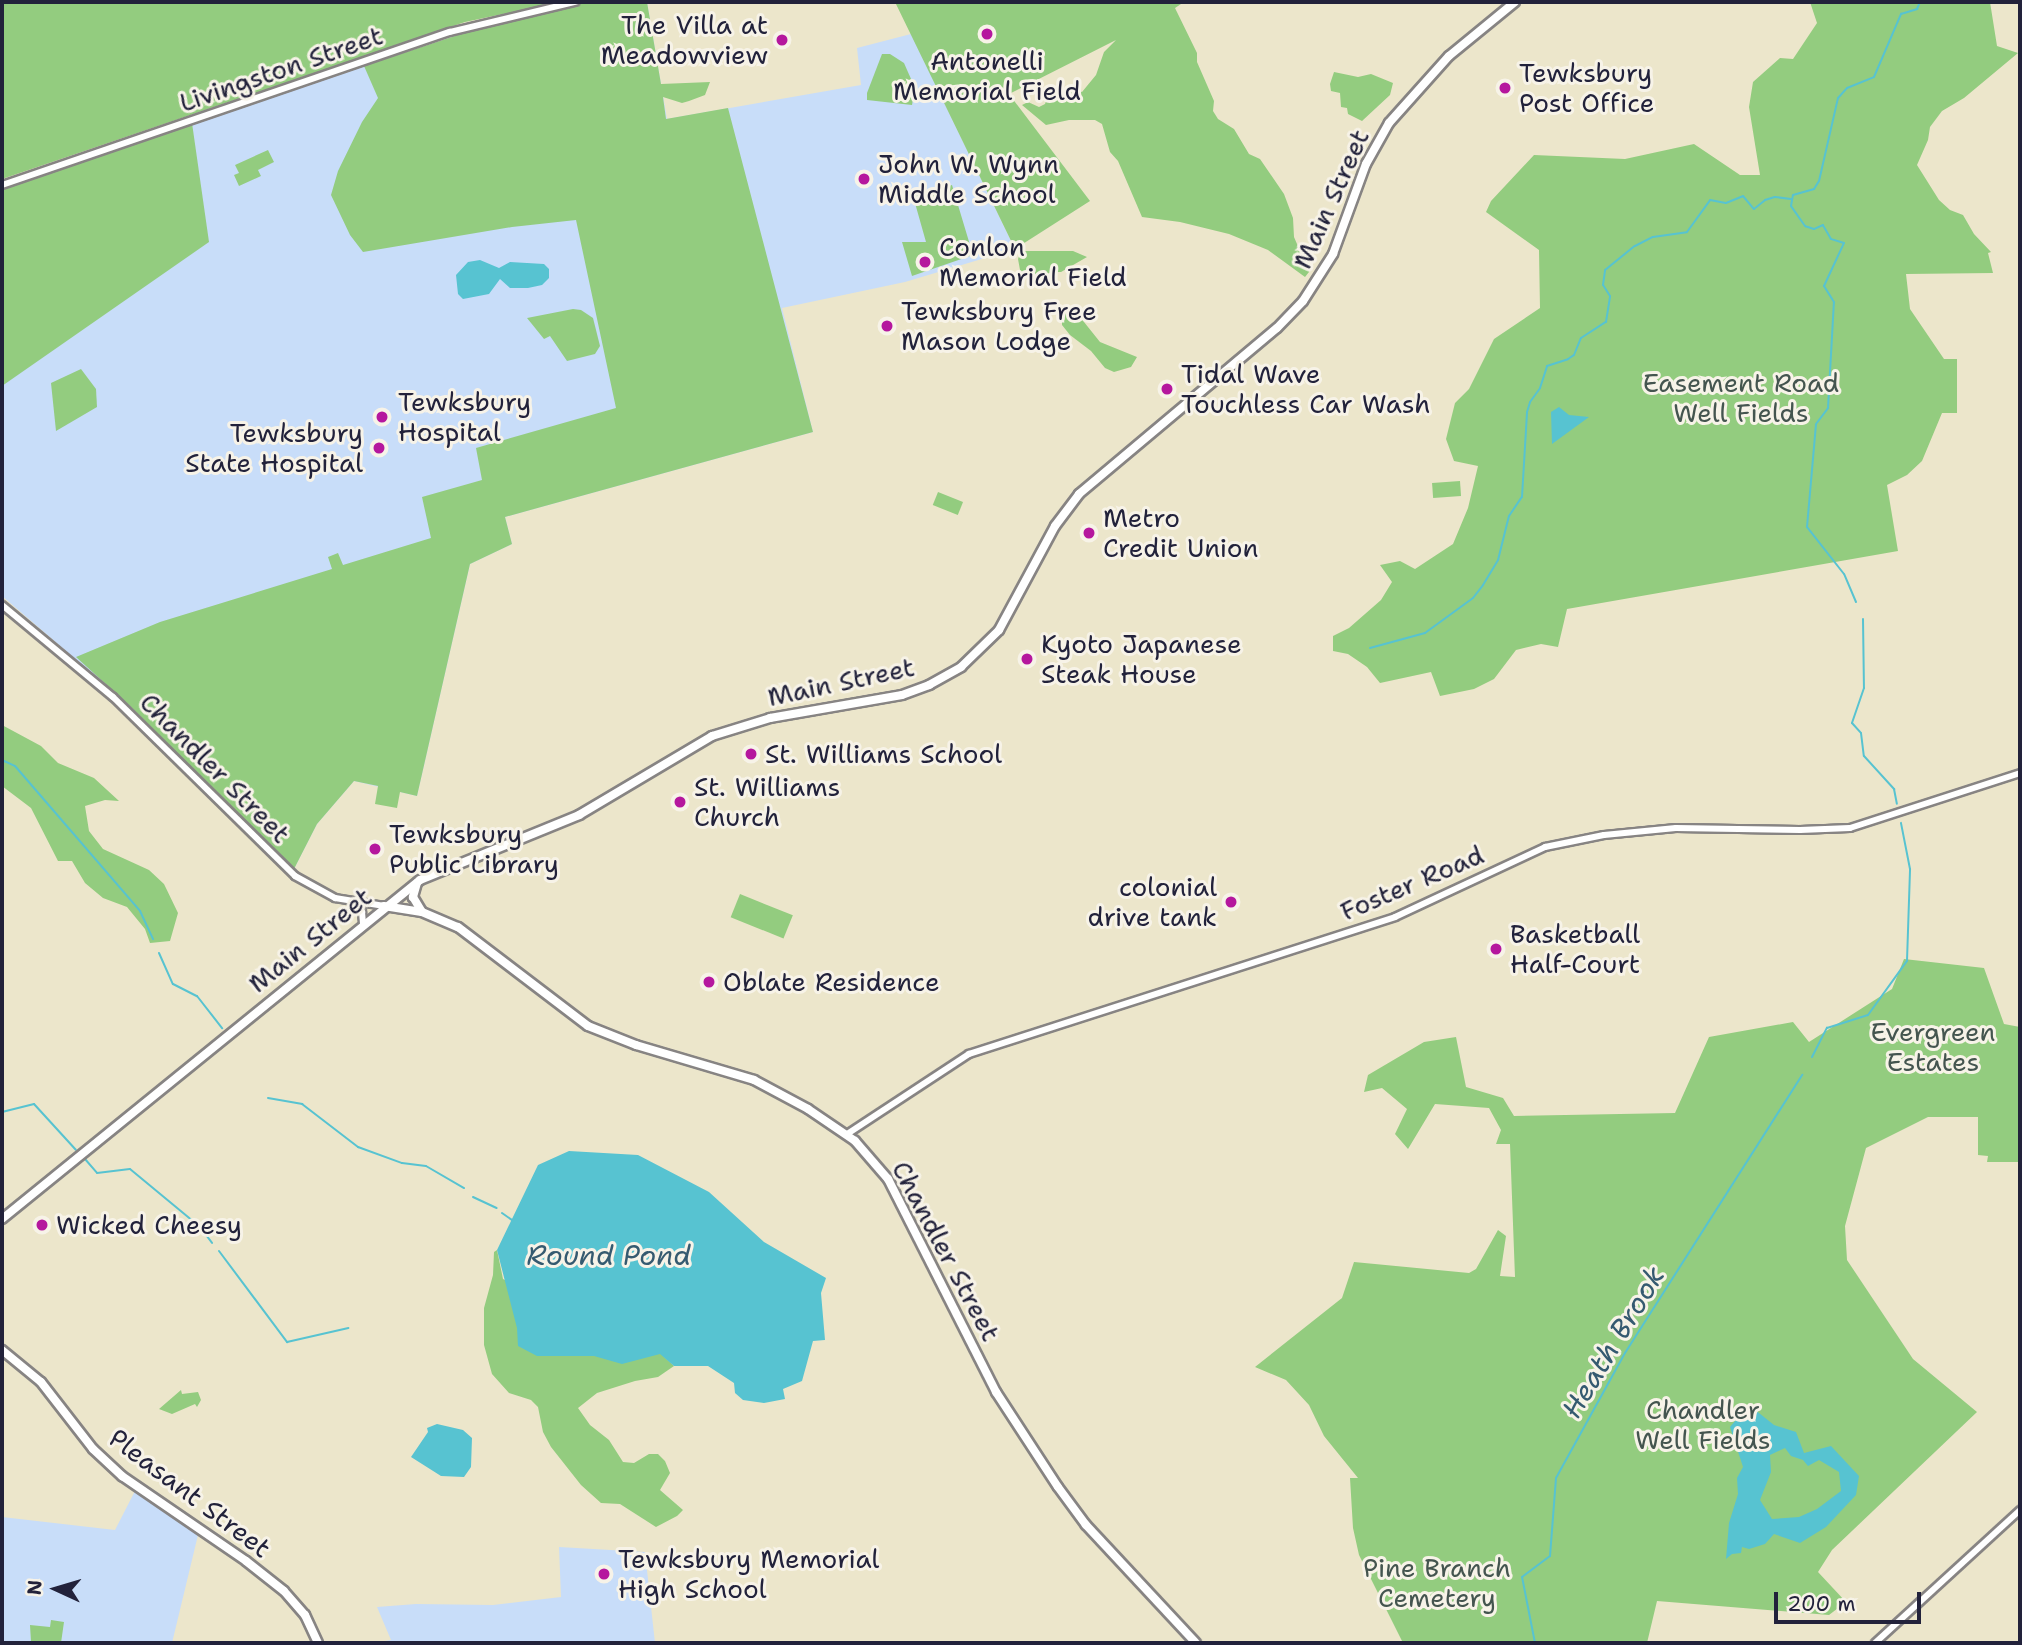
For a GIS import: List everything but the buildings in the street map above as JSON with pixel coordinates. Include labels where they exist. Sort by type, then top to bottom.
[{"type":"main road","name":"Main Street","points":[[2,1219],[363,923],[420,880],[579,815],[712,736],[770,718],[902,695],[929,685],[961,667],[999,630],[1055,526],[1079,494],[1277,328],[1303,301],[1334,254],[1366,164],[1389,123],[1449,56],[1515,2]]},
{"type":"main road","points":[[420,880],[413,897],[422,912]]},
{"type":"main road","name":"Chandler Street","points":[[384,906],[422,912],[469,934],[562,1009],[588,1026],[636,1045],[747,1077],[847,1134],[871,1157],[888,1179],[996,1392],[1067,1500],[1196,1643]]},
{"type":"main road","name":"Pleasant Street","points":[[2,1350],[46,1387],[93,1449],[122,1476],[246,1561],[289,1596],[305,1615],[318,1643]]},
{"type":"street","name":"Livingston Street","points":[[2,185],[442,35],[575,2]]},
{"type":"street","name":"Chandler Street","points":[[2,605],[113,697],[295,876],[322,893],[354,903],[384,906]]},
{"type":"street","name":"Foster Road","points":[[847,1134],[969,1054],[1395,916],[1545,847],[1594,836],[1676,828],[1850,828],[2020,773]]},
{"type":"street","points":[[354,903],[362,912],[363,923]]},
{"type":"street","points":[[1875,1643],[2020,1510]]},
{"type":"shaded area","name":"Tewksbury State Hospital","points":[[647,2],[667,119],[861,85],[857,48],[911,34],[1015,249],[905,282],[782,308],[813,432],[505,517],[512,544],[470,564],[417,796],[354,781],[317,824],[294,869],[131,707],[2,596],[2,188],[467,32],[534,16]]},
{"type":"shaded area","points":[[135,1491],[198,1535],[172,1643],[2,1643],[2,1517],[115,1530]]},
{"type":"shaded area","name":"Tewksbury Memorial High School","points":[[559,1547],[645,1552],[655,1643],[373,1643],[391,1640],[377,1607],[416,1604],[493,1605],[561,1597]]},
{"type":"green space","points":[[2,2],[559,2],[465,22],[2,179]]},
{"type":"green space","name":"Tewksbury State Hospital","points":[[587,2],[647,2],[661,84],[710,82],[705,95],[689,101],[682,103],[663,97],[666,119],[728,108],[813,432],[505,517],[512,544],[470,564],[417,796],[400,792],[397,808],[375,804],[378,786],[354,781],[317,824],[294,869],[131,707],[76,657],[160,622],[332,569],[328,557],[338,553],[343,565],[431,538],[422,497],[482,480],[476,448],[616,408],[576,220],[512,227],[363,252],[350,235],[331,195],[338,171],[362,122],[378,98],[364,66],[467,32]]},
{"type":"green space","points":[[895,2],[1184,2],[1175,8],[1197,53],[1197,62],[1214,101],[1213,111],[1218,119],[1234,129],[1249,154],[1260,159],[1284,194],[1293,218],[1294,237],[1309,272],[1305,277],[1268,250],[1229,234],[1180,222],[1142,217],[1118,161],[1110,152],[1102,124],[1095,120],[1069,120],[1046,125],[1022,105],[1028,102],[1039,107],[1045,104],[1049,93],[1070,88],[1082,92],[1096,75],[1104,52],[1116,40],[1009,94],[1090,201],[1015,249]]},
{"type":"green space","name":"Easement Road Well Fields","points":[[1810,2],[1990,2],[1997,46],[2018,53],[1964,98],[1942,111],[1930,127],[1928,140],[1917,165],[1939,200],[1950,210],[1963,215],[1974,234],[1991,252],[1988,253],[1993,273],[1906,274],[1910,309],[1944,359],[1957,359],[1957,413],[1942,413],[1922,461],[1907,475],[1887,485],[1898,551],[1567,609],[1558,647],[1541,644],[1516,650],[1494,679],[1474,689],[1440,696],[1431,672],[1380,683],[1367,667],[1348,654],[1333,651],[1333,636],[1349,628],[1381,600],[1392,582],[1380,565],[1400,561],[1415,569],[1453,544],[1468,508],[1478,466],[1454,461],[1446,439],[1455,403],[1469,389],[1494,339],[1540,308],[1539,250],[1486,212],[1491,201],[1534,155],[1625,159],[1694,144],[1740,175],[1760,175],[1749,107],[1753,82],[1780,58],[1793,59],[1817,23]]},
{"type":"green space","points":[[882,54],[890,54],[904,63],[915,88],[912,105],[867,100],[867,93]]},
{"type":"green space","points":[[1334,72],[1358,77],[1371,74],[1393,83],[1390,95],[1362,121],[1348,114],[1347,108],[1341,107],[1340,93],[1331,91]]},
{"type":"green space","points":[[192,123],[209,242],[2,386],[2,188]]},
{"type":"green space","points":[[268,150],[274,162],[258,170],[261,176],[239,186],[234,175],[239,173],[235,165]]},
{"type":"green space","points":[[952,185],[973,255],[912,276],[902,242],[926,242],[913,196]]},
{"type":"green space","points":[[1021,251],[1073,251],[1087,257],[1061,272],[1052,272],[1031,280],[1024,277],[1020,270],[1018,259]]},
{"type":"green space","points":[[1072,307],[1100,342],[1137,357],[1131,367],[1114,372],[1105,368],[1091,351],[1070,335],[1062,325],[1062,311]]},
{"type":"green space","points":[[573,309],[581,310],[593,318],[600,346],[595,354],[567,361],[550,336],[544,339],[527,318]]},
{"type":"green space","points":[[81,369],[96,389],[97,407],[56,431],[51,383]]},
{"type":"green space","points":[[1460,481],[1461,496],[1433,498],[1432,483]]},
{"type":"green space","points":[[938,492],[963,502],[958,515],[933,505]]},
{"type":"green space","points":[[2,725],[41,746],[58,763],[94,778],[119,801],[105,800],[85,806],[89,831],[103,849],[149,870],[164,884],[178,913],[170,941],[150,943],[145,929],[127,907],[103,898],[85,883],[72,861],[58,861],[31,808],[2,786]]},
{"type":"green space","points":[[740,894],[793,915],[783,939],[731,917]]},
{"type":"green space","name":"Chandler Well Fields","points":[[1904,959],[1984,968],[2004,1024],[2020,1027],[2020,1162],[1987,1162],[1988,1156],[1978,1155],[1978,1117],[1928,1117],[1866,1148],[1845,1226],[1847,1260],[1913,1359],[1977,1412],[1832,1550],[1818,1572],[1846,1602],[1829,1615],[1657,1601],[1647,1643],[1403,1643],[1359,1555],[1353,1528],[1350,1478],[1358,1478],[1324,1436],[1309,1405],[1286,1380],[1255,1367],[1342,1298],[1354,1262],[1469,1273],[1476,1269],[1498,1230],[1506,1236],[1500,1276],[1515,1277],[1510,1144],[1496,1144],[1501,1130],[1489,1108],[1435,1104],[1408,1149],[1395,1134],[1407,1109],[1382,1088],[1364,1092],[1368,1075],[1424,1042],[1456,1037],[1466,1087],[1503,1098],[1514,1116],[1675,1113],[1709,1037],[1793,1022],[1809,1042],[1892,989]]},
{"type":"green space","points":[[497,1250],[503,1279],[660,1353],[674,1366],[658,1377],[597,1393],[578,1408],[590,1425],[609,1440],[623,1462],[634,1463],[649,1454],[658,1454],[665,1461],[670,1473],[660,1490],[683,1510],[677,1516],[656,1527],[620,1504],[601,1503],[581,1485],[551,1447],[543,1432],[538,1407],[531,1400],[509,1393],[492,1374],[484,1345],[484,1308],[493,1275],[494,1252]]},
{"type":"green space","points":[[181,1390],[182,1394],[198,1392],[201,1400],[197,1407],[195,1404],[172,1414],[159,1409]]},
{"type":"green space","points":[[51,1620],[64,1622],[61,1643],[31,1642],[30,1625],[50,1627]]},
{"type":"water","points":[[480,260],[499,268],[510,262],[544,264],[549,269],[549,278],[542,285],[528,288],[510,288],[500,279],[489,294],[463,299],[458,294],[456,275],[468,262]]},
{"type":"water","points":[[1559,407],[1569,415],[1589,417],[1552,444],[1551,412]]},
{"type":"water","name":"Round Pond","points":[[569,1151],[638,1155],[709,1192],[764,1242],[826,1278],[821,1293],[825,1340],[813,1341],[802,1381],[783,1389],[785,1399],[764,1403],[743,1400],[735,1393],[734,1383],[708,1366],[674,1366],[660,1354],[622,1364],[594,1356],[537,1356],[518,1346],[517,1328],[497,1250],[538,1165]]},
{"type":"water","points":[[1749,1405],[1774,1425],[1796,1432],[1804,1453],[1831,1446],[1859,1476],[1856,1495],[1826,1527],[1800,1543],[1774,1534],[1765,1544],[1749,1549],[1742,1547],[1741,1553],[1732,1554],[1726,1559],[1729,1523],[1738,1494],[1737,1478],[1743,1467],[1730,1427]],"holes":[[[1785,1448],[1791,1456],[1803,1460],[1808,1466],[1819,1460],[1839,1472],[1841,1491],[1817,1509],[1799,1517],[1772,1519],[1760,1500],[1771,1472],[1770,1455]]]},
{"type":"water","points":[[437,1424],[463,1430],[472,1438],[471,1467],[464,1477],[441,1476],[411,1457],[428,1432],[427,1428]]},
{"type":"waterway","name":"Heath Brook","points":[[1856,602],[1844,574],[1807,527],[1816,424],[1828,408],[1834,302],[1824,286],[1844,243],[1831,239],[1823,225],[1814,229],[1805,226],[1791,206],[1793,195],[1814,189],[1819,181],[1838,98],[1847,88],[1874,77],[1901,14],[1917,9],[1920,2]]},
{"type":"waterway","points":[[1370,648],[1425,633],[1473,598],[1483,585],[1498,560],[1509,516],[1522,497],[1527,412],[1530,402],[1540,388],[1547,366],[1574,355],[1581,338],[1606,322],[1610,296],[1603,285],[1605,270],[1635,246],[1653,237],[1687,232],[1710,200],[1726,203],[1743,196],[1754,209],[1765,200],[1775,197],[1791,199]]},
{"type":"waterway","name":"Heath Brook","points":[[1863,619],[1864,688],[1852,723],[1861,733],[1864,756],[1894,789],[1897,804]]},
{"type":"waterway","points":[[2,760],[15,766],[140,911],[153,939]]},
{"type":"waterway","name":"Heath Brook","points":[[1812,1057],[1827,1028],[1868,1015],[1907,961],[1910,869],[1901,823]]},
{"type":"waterway","points":[[159,953],[173,984],[197,996],[222,1028]]},
{"type":"waterway","name":"Heath Brook","points":[[1535,1643],[1522,1577],[1550,1556],[1556,1478],[1625,1353],[1802,1075]]},
{"type":"waterway","points":[[268,1098],[302,1104],[358,1147],[402,1163],[426,1166],[464,1188]]},
{"type":"waterway","points":[[2,1112],[34,1104],[76,1150]]},
{"type":"waterway","points":[[85,1159],[97,1173],[130,1169],[200,1227],[212,1243]]},
{"type":"waterway","points":[[473,1197],[497,1208]]},
{"type":"waterway","points":[[502,1213],[512,1220]]},
{"type":"waterway","points":[[219,1251],[287,1342],[348,1328]]},
{"type":"place","name":"Antonelli Memorial Field","points":[[987,34]]},
{"type":"place","name":"The Villa at Meadowview","points":[[782,40]]},
{"type":"place","name":"Tewksbury Post Office","points":[[1505,88]]},
{"type":"place","name":"John W. Wynn Middle School","points":[[864,179]]},
{"type":"place","name":"Conlon Memorial Field","points":[[925,262]]},
{"type":"place","name":"Tewksbury Free Mason Lodge","points":[[887,326]]},
{"type":"place","name":"Tidal Wave Touchless Car Wash","points":[[1167,389]]},
{"type":"place","name":"Tewksbury Hospital","points":[[382,417]]},
{"type":"place","name":"Tewksbury State Hospital","points":[[379,448]]},
{"type":"place","name":"Metro Credit Union","points":[[1089,533]]},
{"type":"place","name":"Kyoto Japanese Steak House","points":[[1027,659]]},
{"type":"place","name":"St. Williams School","points":[[751,754]]},
{"type":"place","name":"St. Williams Church","points":[[680,802]]},
{"type":"place","name":"Tewksbury Public Library","points":[[375,849]]},
{"type":"place","name":"colonial drive tank","points":[[1231,902]]},
{"type":"place","name":"Basketball Half-Court","points":[[1496,949]]},
{"type":"place","name":"Oblate Residence","points":[[709,982]]},
{"type":"place","name":"Wicked Cheesy","points":[[42,1225]]},
{"type":"place","name":"Tewksbury Memorial High School","points":[[604,1574]]},
{"type":"park label","name":"Evergreen Estates","points":[[1933,1047]]},
{"type":"park label","name":"Pine Branch Cemetery","points":[[1437,1583]]}]
